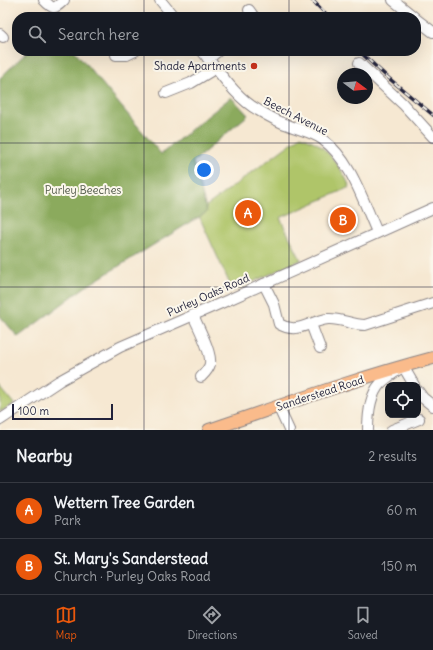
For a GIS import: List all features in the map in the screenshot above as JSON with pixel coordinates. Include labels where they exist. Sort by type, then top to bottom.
[{"type":"main road","name":"Sanderstead Road","points":[[209,430],[278,406],[403,366],[433,358]]},
{"type":"street","points":[[44,0],[53,8],[57,7],[64,0]]},
{"type":"street","points":[[393,0],[408,12]]},
{"type":"street","points":[[164,2],[169,12]]},
{"type":"street","points":[[421,23],[433,32]]},
{"type":"street","name":"Beech Avenue","points":[[206,56],[240,97],[257,110],[287,125],[321,139],[332,149],[343,162],[354,180],[377,232]]},
{"type":"street","points":[[359,63],[403,104],[433,137]]},
{"type":"street","points":[[166,93],[191,83],[216,68]]},
{"type":"street","name":"Purley Oaks Road","points":[[0,420],[59,382],[120,347],[433,208]]},
{"type":"street","points":[[264,284],[274,304],[279,324],[287,328],[297,328],[326,319],[335,319],[355,325],[365,325],[433,304]]},
{"type":"street","points":[[193,315],[210,355],[210,363],[207,371],[201,377]]},
{"type":"street","points":[[311,324],[320,348]]},
{"type":"street","points":[[368,430],[368,417],[372,398],[380,384],[403,366],[412,382]]},
{"type":"street","points":[[421,394],[433,406]]},
{"type":"street","points":[[278,406],[289,430]]},
{"type":"street","points":[[392,430],[419,419]]},
{"type":"green space","name":"Purley Beeches","points":[[23,56],[79,56],[161,154],[231,97],[248,115],[193,162],[207,212],[85,287],[18,337],[0,316],[0,78]]},
{"type":"green space","points":[[301,136],[318,144],[328,153],[344,175],[350,187],[280,218],[301,260],[233,291],[199,216],[207,212],[205,207]]},
{"type":"green space","points":[[0,387],[14,404],[0,412]]},
{"type":"railway","points":[[312,0],[324,12]]},
{"type":"railway","points":[[364,56],[433,115]]},
{"type":"place","name":"Shade Apartments","points":[[254,66]]},
{"type":"place","name":"Wettern Tree Garden","points":[[248,213]]},
{"type":"place","name":"St. Mary's Sanderstead","points":[[343,220]]}]
